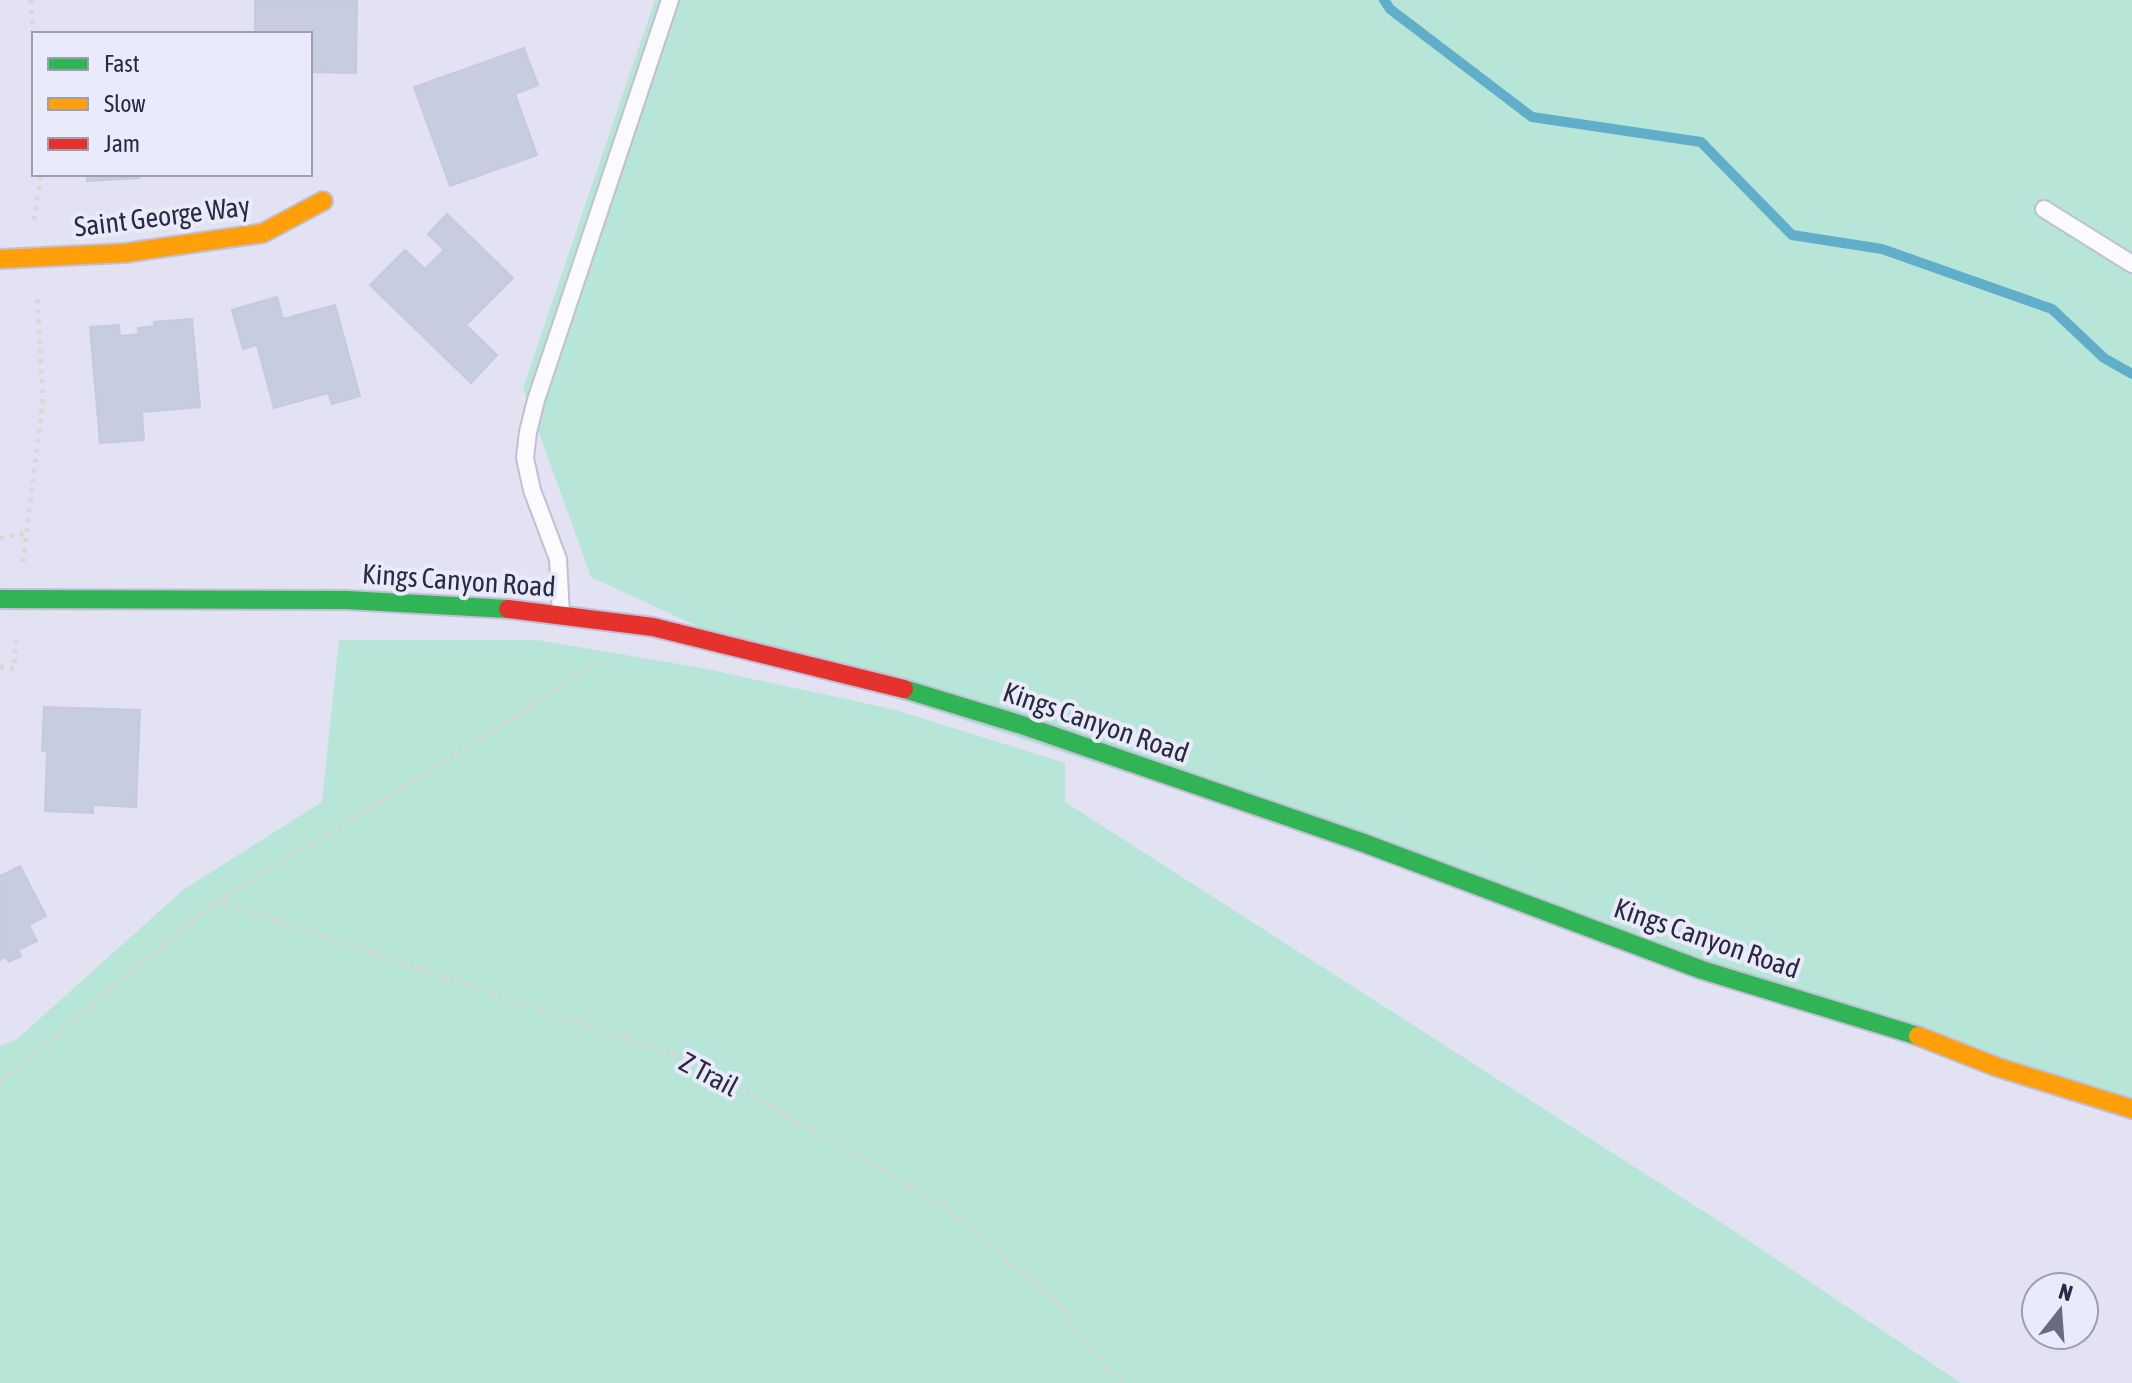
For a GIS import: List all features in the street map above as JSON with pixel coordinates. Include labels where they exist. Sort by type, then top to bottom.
[{"type":"street","name":"Saint George Way","points":[[0,259],[125,253],[263,233],[323,201]]},
{"type":"street","name":"Kings Canyon Road","points":[[0,599],[347,600],[505,609],[653,627],[888,684],[1022,725],[1361,842],[1702,970],[1921,1037],[1997,1067],[2132,1109]]},
{"type":"lane","points":[[561,616],[558,559],[532,490],[525,458],[528,432],[670,0]]},
{"type":"lane","points":[[2044,209],[2132,264]]},
{"type":"path","points":[[31,0],[33,32]]},
{"type":"path","points":[[0,667],[14,669],[19,598],[43,399],[32,258],[41,176]]},
{"type":"path","points":[[0,538],[26,533]]},
{"type":"path","points":[[0,1082],[217,901],[465,749],[603,659]]},
{"type":"path","name":"Z Trail","points":[[217,901],[682,1057],[943,1205],[1061,1306],[1083,1339],[1121,1383]]},
{"type":"green space","points":[[655,0],[2132,0],[2132,1100],[751,651],[591,577],[523,388]]},
{"type":"green space","points":[[339,640],[537,640],[702,668],[892,709],[1065,763],[1065,802],[1725,1225],[1961,1383],[0,1383],[0,1046],[16,1040],[183,890],[322,802]]},
{"type":"building","points":[[255,0],[357,0],[356,73],[312,72],[312,32],[255,32]]},
{"type":"building","points":[[524,48],[538,85],[515,94],[537,155],[450,186],[414,87]]},
{"type":"building","points":[[87,176],[139,178],[87,181]]},
{"type":"building","points":[[447,214],[513,278],[466,325],[497,355],[471,383],[370,285],[405,250],[425,269],[444,250],[428,234]]},
{"type":"building","points":[[277,297],[283,319],[335,305],[360,396],[332,404],[328,393],[274,408],[257,345],[243,349],[232,310]]},
{"type":"building","points":[[192,319],[200,407],[142,412],[144,440],[100,443],[90,327],[119,325],[120,336],[139,334],[138,328],[154,326],[154,322]]},
{"type":"building","points":[[44,707],[140,710],[136,807],[93,805],[93,813],[45,811],[47,752],[42,751]]},
{"type":"building","points":[[20,866],[46,916],[29,925],[37,941],[18,950],[21,956],[9,962],[6,957],[0,960],[0,876]]},
{"type":"waterway","points":[[1384,0],[1390,9],[1532,117],[1701,142],[1792,235],[1882,249],[2052,309],[2104,358],[2132,374]]},
{"type":"traffic: fast","points":[[0,599],[347,600],[508,609]]},
{"type":"traffic: fast","points":[[904,689],[1022,725],[1361,842],[1702,970],[1918,1036]]},
{"type":"traffic: slow","points":[[0,259],[125,253],[263,233],[323,201]]},
{"type":"traffic: slow","points":[[1918,1036],[1997,1067],[2132,1109]]},
{"type":"traffic: jam","points":[[508,609],[653,627],[904,689]]}]
